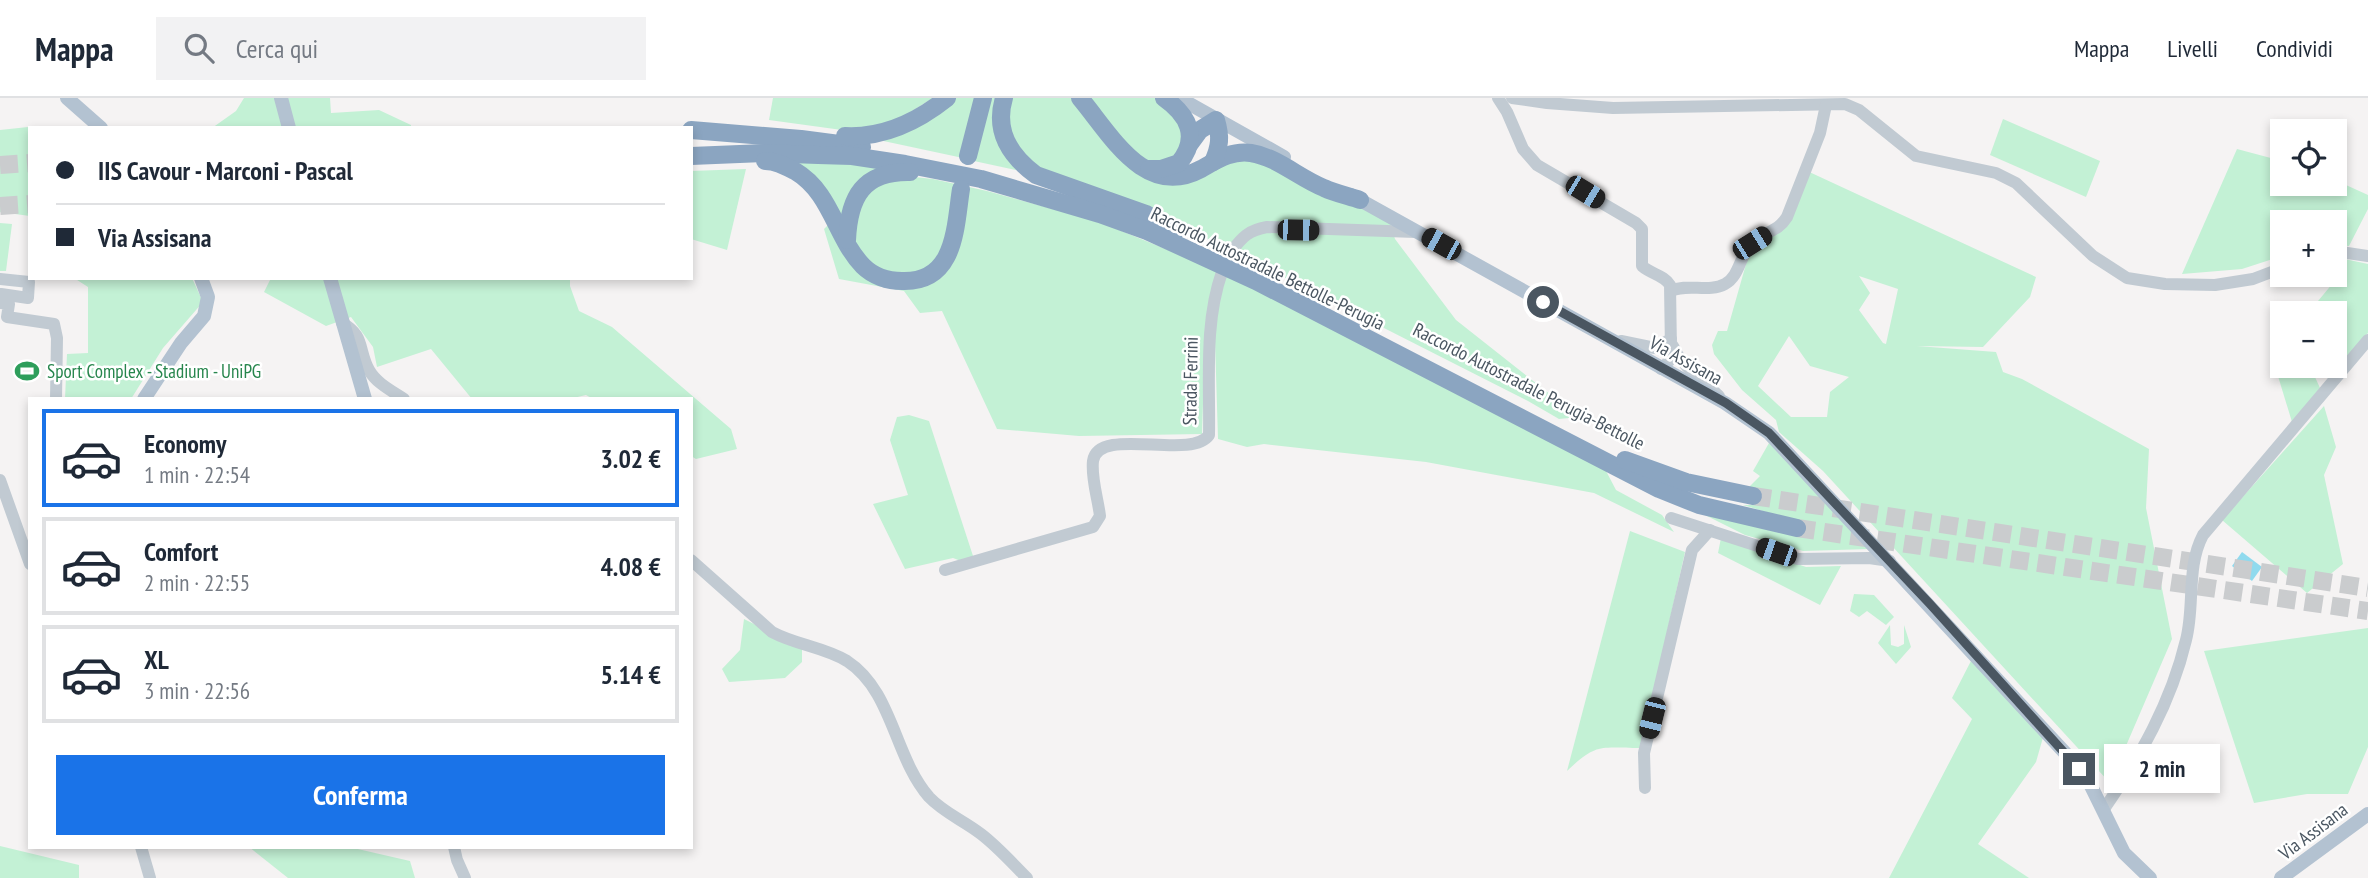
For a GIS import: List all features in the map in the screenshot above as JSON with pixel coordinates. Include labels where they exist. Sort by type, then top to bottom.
[{"type":"highway","points":[[694,130],[742,128],[857,136],[898,128],[916,120],[947,98]]},
{"type":"highway","points":[[968,156],[983,98]]},
{"type":"highway","points":[[1004,98],[1002,133],[1007,145],[1023,166],[1036,175],[1146,214],[1175,232]]},
{"type":"highway","points":[[1080,98],[1131,159],[1157,176],[1187,176],[1228,154],[1249,152],[1263,156],[1323,188],[1360,200]]},
{"type":"highway","points":[[1164,98],[1179,109],[1185,118],[1189,145]]},
{"type":"highway","points":[[1144,169],[1161,169],[1179,163],[1200,131],[1216,120],[1220,147],[1213,162]]},
{"type":"highway","name":"Raccordo Autostradale Perugia-Bettolle","points":[[694,130],[828,142],[950,162],[1040,184],[1106,205],[1217,250],[1532,418],[1635,465],[1706,487],[1754,496]]},
{"type":"highway","name":"Raccordo Autostradale Bettolle-Perugia","points":[[693,156],[764,153],[852,156],[943,172],[1038,195],[1147,231],[1376,337]]},
{"type":"highway","points":[[693,163],[770,161],[784,165],[810,182],[821,195],[854,254],[865,267],[878,276],[893,281],[913,282],[931,274],[945,261],[952,245],[961,189]]},
{"type":"highway","points":[[847,240],[848,216],[861,188],[890,172],[908,172],[1000,191],[1038,195]]},
{"type":"highway","points":[[1532,418],[1659,489],[1699,505],[1797,528]]},
{"type":"main road","points":[[67,98],[99,126]]},
{"type":"main road","points":[[281,98],[288,126]]},
{"type":"main road","name":"Via Assisana","points":[[1178,98],[1726,403],[1769,433],[2067,755],[2090,784],[2124,853],[2150,878]]},
{"type":"main road","points":[[145,397],[181,343],[204,316],[208,297],[202,280]]},
{"type":"main road","points":[[331,280],[364,397]]},
{"type":"main road","name":"Via Assisana","points":[[2281,878],[2368,814]]},
{"type":"street","points":[[1498,98],[1523,149],[1537,164],[1642,229],[1642,266],[1648,272],[1666,279],[1671,285],[1671,356],[1659,368]]},
{"type":"street","points":[[1512,98],[1613,108],[1845,104],[1859,110],[1916,156],[1996,173],[2016,183],[2093,256],[2127,278],[2165,284],[2215,285],[2253,279],[2270,273]]},
{"type":"street","points":[[1671,292],[1677,288],[1726,284],[1752,243],[1780,228],[1787,217],[1820,133],[1826,105]]},
{"type":"street","points":[[1231,252],[1243,236],[1255,229],[1267,227],[1420,233]]},
{"type":"street","points":[[2347,253],[2368,256]]},
{"type":"street","name":"Strada Ferrini","points":[[945,570],[1093,527],[1100,516],[1093,460],[1102,447],[1192,444],[1206,439],[1209,435],[1210,328],[1214,293],[1222,272]]},
{"type":"street","points":[[0,279],[29,282],[28,298],[1,294],[0,303],[9,304],[7,317],[54,324],[57,338],[56,397]]},
{"type":"street","points":[[342,323],[357,334],[373,376],[401,397]]},
{"type":"street","points":[[1594,331],[1644,348],[1655,348],[1671,339]]},
{"type":"street","points":[[1671,339],[1677,355],[1726,403]]},
{"type":"street","points":[[2104,809],[2139,758],[2164,708],[2187,639],[2194,551],[2203,535],[2368,340]]},
{"type":"street","points":[[0,480],[28,558]]},
{"type":"street","points":[[1671,517],[1798,559],[1869,558],[1890,561]]},
{"type":"street","points":[[1645,788],[1644,753],[1692,550],[1710,530]]},
{"type":"street","points":[[693,562],[772,632],[849,663],[872,685],[916,779],[930,797],[949,815],[997,846],[1027,878]]},
{"type":"street","points":[[142,849],[150,878]]},
{"type":"street","points":[[454,849],[465,878]]},
{"type":"green space","points":[[244,98],[330,98],[331,113],[379,110],[411,126],[215,126],[236,111]]},
{"type":"green space","points":[[773,98],[933,98],[886,127],[842,130],[769,120]]},
{"type":"green space","points":[[953,98],[979,98],[963,158],[874,139]]},
{"type":"green space","points":[[991,98],[1003,98],[1020,171],[974,161]]},
{"type":"green space","points":[[1009,98],[1073,98],[1154,179],[1239,155],[1357,202],[1390,222],[1395,239],[1456,320],[1579,417],[1559,419],[1161,215],[1036,170],[1009,145]]},
{"type":"green space","points":[[1089,98],[1155,98],[1165,104],[1185,132],[1175,157],[1149,164],[1135,156]]},
{"type":"green space","points":[[2003,119],[2100,161],[2086,197],[1990,155]]},
{"type":"green space","points":[[28,127],[28,216],[0,212],[0,130]]},
{"type":"green space","points":[[2237,149],[2270,158],[2270,196],[2347,196],[2347,185],[2368,195],[2368,209],[2349,246],[2347,210],[2270,210],[2270,260],[2242,269],[2182,274]]},
{"type":"green space","points":[[782,159],[884,167],[874,183],[896,175],[933,179],[987,191],[1097,221],[1222,272],[1605,469],[1616,490],[1662,515],[1674,532],[1594,493],[1426,462],[1264,444],[1247,447],[1218,439],[1215,341],[1205,343],[1202,434],[1079,436],[997,429],[942,311],[920,313],[904,291],[839,279],[824,229],[838,215]]},
{"type":"green space","points":[[746,169],[727,250],[693,240],[693,171]]},
{"type":"green space","points":[[1805,170],[2036,277],[2030,297],[1983,347],[1917,346],[1996,352],[2003,372],[2022,379],[2149,449],[2146,508],[2172,639],[2110,783],[1823,471],[1779,432],[1776,420],[1742,390],[1714,354],[1712,345],[1718,331],[1727,331],[1752,243],[1780,228]],"holes":[[[1859,276],[1898,289],[1886,344],[1859,310],[1870,293]],[[1789,336],[1810,366],[1849,377],[1830,392],[1827,417],[1791,417],[1758,386]]]},
{"type":"green space","points":[[0,223],[12,224],[6,271],[0,271]]},
{"type":"green space","points":[[2347,260],[2368,264],[2368,333],[2347,357],[2347,301],[2318,301],[2330,287],[2347,287]]},
{"type":"green space","points":[[77,280],[193,280],[203,302],[163,348],[132,397],[65,397],[67,354],[88,353],[88,287]]},
{"type":"green space","points":[[270,280],[570,280],[579,311],[612,327],[731,429],[737,449],[696,459],[693,457],[693,397],[470,397],[431,349],[377,367],[373,347],[351,317],[326,326],[264,292]]},
{"type":"green space","points":[[2279,378],[2315,378],[2320,388],[2292,422]]},
{"type":"green space","points":[[2324,406],[2336,447],[2324,475],[2343,564],[2307,593],[2222,520]]},
{"type":"green space","points":[[909,415],[929,421],[974,559],[961,561],[953,558],[905,569],[873,504],[908,495],[890,440],[897,417]]},
{"type":"green space","points":[[1769,443],[1870,549],[1803,551],[1745,535],[1703,514],[1796,521],[1743,505],[1753,505],[1754,500],[1748,488],[1760,476],[1753,471]]},
{"type":"green space","points":[[1630,531],[1685,552],[1641,748],[1593,751],[1567,771]]},
{"type":"green space","points":[[1721,538],[1806,567],[1841,566],[1820,605],[1718,553]]},
{"type":"green space","points":[[1854,594],[1874,595],[1894,617],[1886,625],[1867,611],[1859,617],[1850,611]]},
{"type":"green space","points":[[744,619],[802,648],[802,662],[785,678],[729,682],[722,669],[740,650]]},
{"type":"green space","points":[[1890,625],[1891,645],[1898,647],[1904,644],[1904,625],[1911,647],[1896,664],[1878,643]]},
{"type":"green space","points":[[2368,628],[2368,747],[2348,794],[2307,794],[2254,803],[2204,651]]},
{"type":"green space","points":[[1973,657],[2044,734],[2036,762],[1978,844],[2029,878],[1889,878],[1972,719],[1952,698]]},
{"type":"green space","points":[[0,846],[79,865],[79,878],[0,878]]},
{"type":"green space","points":[[252,849],[358,849],[410,861],[415,878],[288,878]]},
{"type":"water","points":[[2242,552],[2262,567],[2252,581],[2232,566]]},
{"type":"tunnel","points":[[0,165],[28,163]]},
{"type":"tunnel","points":[[0,206],[28,204]]},
{"type":"tunnel","points":[[1753,496],[2368,588]]},
{"type":"tunnel","points":[[1797,528],[2368,611]]},
{"type":"place","name":"Sport Complex - Stadium - UniPG","points":[[27,371]]},
{"type":"route","points":[[1543,302],[1726,403],[1769,433],[1930,604],[2079,769]]}]
